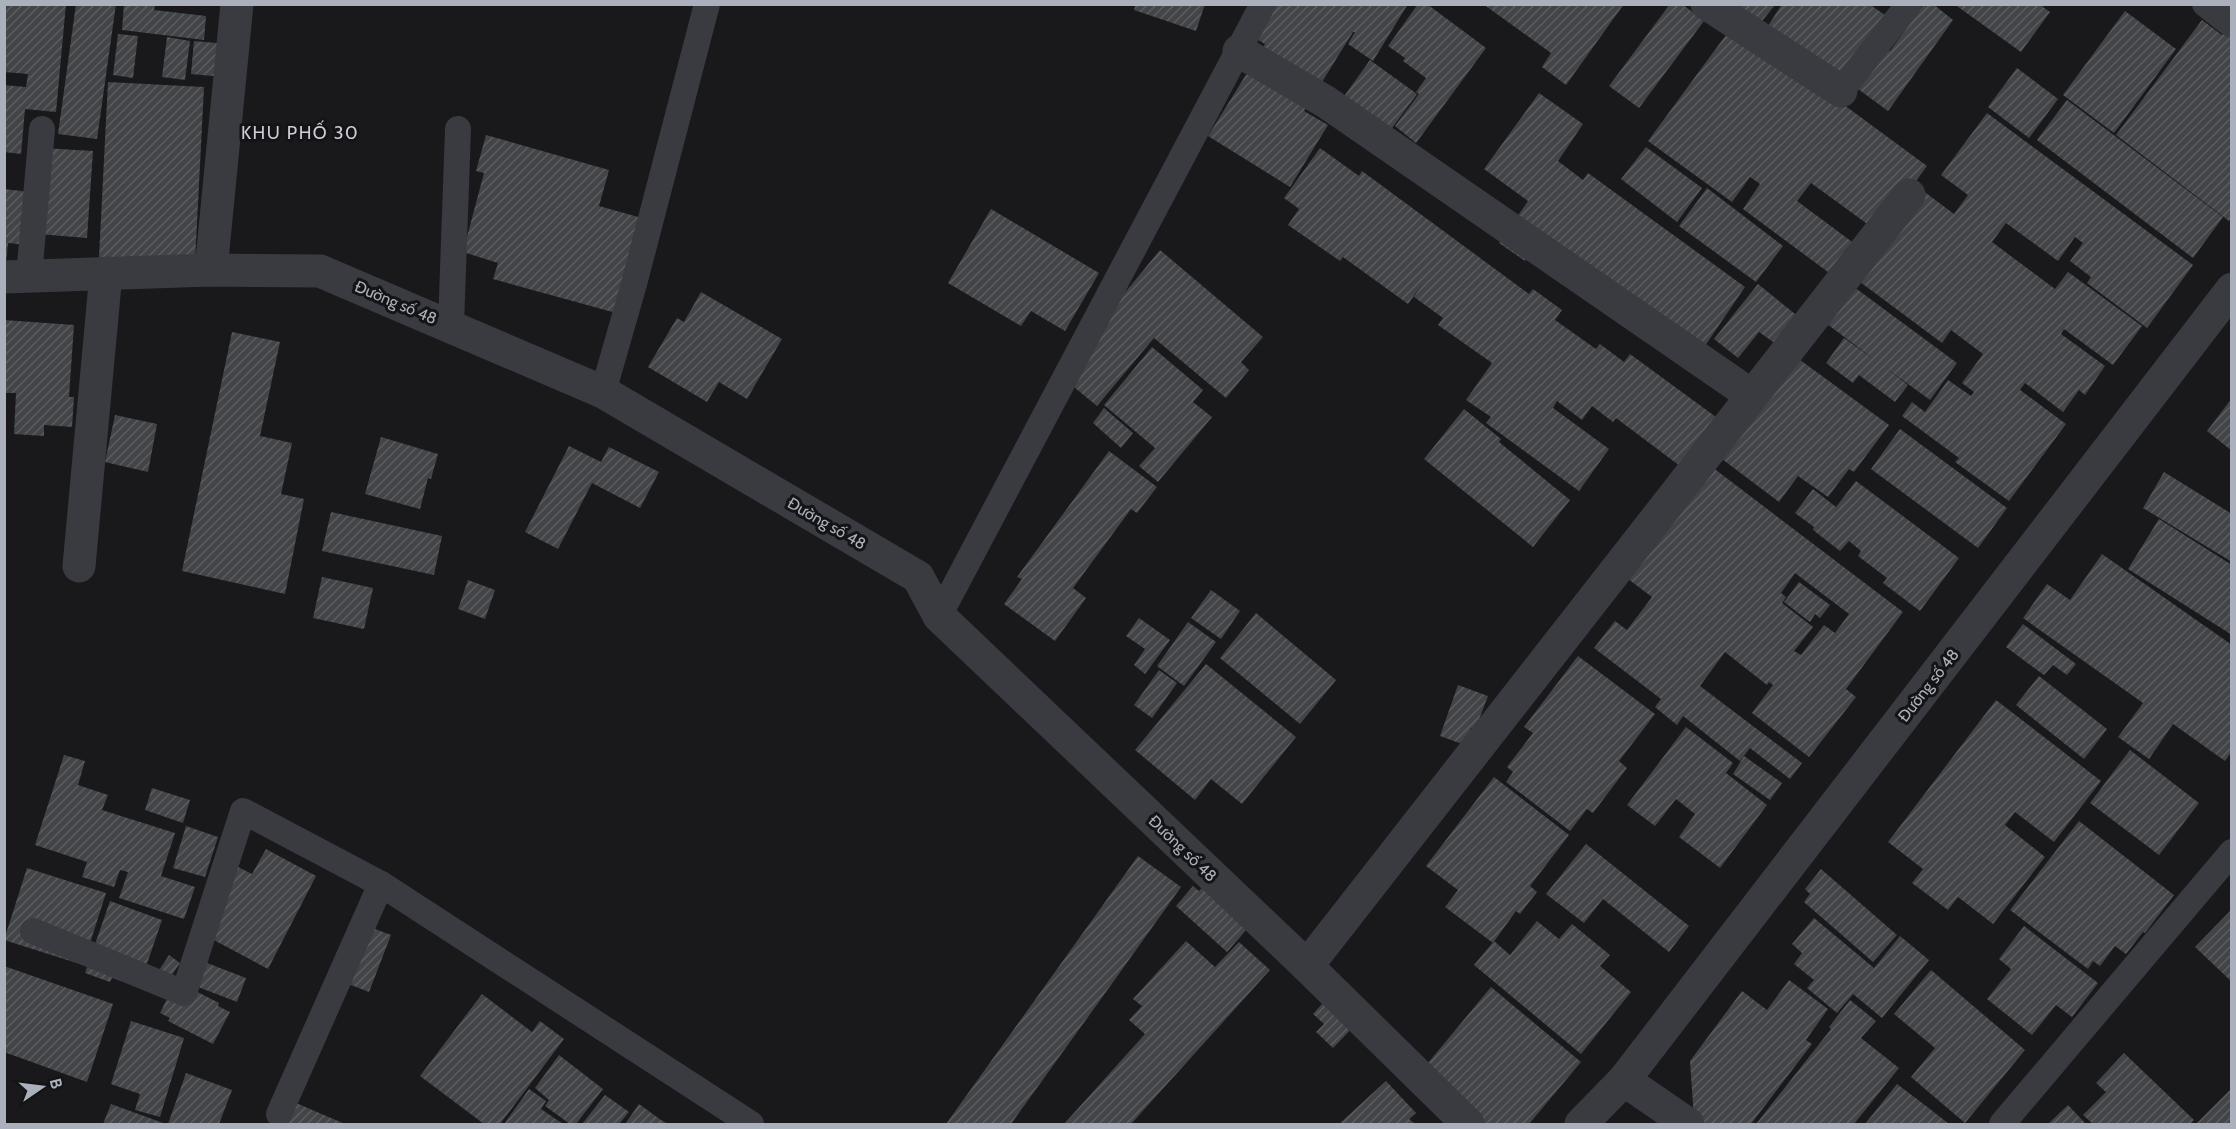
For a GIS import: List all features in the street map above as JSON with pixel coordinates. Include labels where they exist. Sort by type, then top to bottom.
[{"type":"street","points":[[211,270],[237,4]]},
{"type":"street","points":[[1707,4],[1841,91]]},
{"type":"street","points":[[1239,51],[1326,102],[1752,395]]},
{"type":"street","points":[[1307,966],[1909,195]]},
{"type":"street","name":"Đường số 48","points":[[17,276],[211,270],[320,271],[451,325],[603,392],[918,577],[939,616],[1307,966],[1468,1125]]},
{"type":"street","points":[[79,566],[106,273]]},
{"type":"street","name":"Đường số 48","points":[[1581,1125],[1624,1080],[2232,289]]},
{"type":"street","points":[[1624,1080],[1688,1125]]},
{"type":"lane","points":[[603,392],[634,284],[707,4]]},
{"type":"lane","points":[[939,616],[1263,4]]},
{"type":"lane","points":[[1841,91],[1909,4]]},
{"type":"lane","points":[[2205,4],[2232,25]]},
{"type":"lane","points":[[17,276],[42,129]]},
{"type":"lane","points":[[451,325],[458,129]]},
{"type":"lane","points":[[33,931],[184,993],[243,811],[381,884],[751,1125]]},
{"type":"lane","points":[[2002,1125],[2232,852]]},
{"type":"lane","points":[[279,1114],[381,884]]},
{"type":"building","points":[[4,4],[66,4],[56,112],[25,109],[21,154],[4,152],[4,85],[26,87],[28,74],[4,72]]},
{"type":"building","points":[[76,4],[116,4],[97,139],[58,134]]},
{"type":"building","points":[[124,4],[155,4],[154,10],[206,16],[204,40],[122,30]]},
{"type":"building","points":[[1136,4],[1205,4],[1196,31],[1134,10]]},
{"type":"building","points":[[1273,4],[1408,4],[1373,61],[1348,44],[1355,32],[1353,32],[1304,111],[1328,125],[1290,187],[1208,136],[1265,44],[1253,37]]},
{"type":"building","points":[[1418,4],[1427,4],[1486,48],[1416,143],[1395,126],[1419,94],[1416,92],[1426,78],[1403,61],[1405,58],[1388,46]]},
{"type":"building","points":[[1483,4],[1624,4],[1566,85],[1542,67],[1551,53]]},
{"type":"building","points":[[1670,4],[1682,4],[1704,21],[1639,108],[1609,86]]},
{"type":"building","points":[[1782,4],[1869,4],[1885,15],[1842,80],[1766,29]]},
{"type":"building","points":[[1924,4],[1933,4],[1953,20],[1888,111],[1858,89],[1887,49],[1890,51]]},
{"type":"building","points":[[1954,4],[2039,4],[2050,12],[2021,52]]},
{"type":"building","points":[[2196,4],[2232,4],[2232,218],[2229,221],[2116,135],[2202,20],[2222,35],[2227,28]]},
{"type":"building","points":[[1733,5],[1775,5],[1758,26]]},
{"type":"building","points":[[2125,11],[2176,49],[2114,133],[2063,95]]},
{"type":"building","points":[[1734,24],[1927,166],[1902,200],[1870,226],[1811,183],[1797,201],[1859,247],[1836,278],[1743,209],[1760,184],[1750,177],[1732,202],[1648,141]]},
{"type":"building","points":[[118,34],[138,36],[133,78],[113,75]]},
{"type":"building","points":[[167,37],[190,41],[185,80],[162,77]]},
{"type":"building","points":[[194,41],[228,44],[224,77],[191,74]]},
{"type":"building","points":[[1370,60],[1417,94],[1378,147],[1332,113]]},
{"type":"building","points":[[2017,68],[2058,99],[2029,138],[1988,107]]},
{"type":"building","points":[[108,82],[204,87],[195,262],[99,257]]},
{"type":"building","points":[[1539,93],[1583,124],[1558,161],[1583,180],[1588,173],[1745,287],[1694,362],[1530,254],[1525,261],[1499,243],[1528,201],[1484,169]]},
{"type":"building","points":[[2067,100],[2223,217],[2193,258],[2037,140]]},
{"type":"building","points":[[1987,113],[2193,265],[2147,328],[2087,283],[2091,277],[2070,261],[2083,243],[2075,237],[2058,261],[2006,223],[1992,242],[2055,289],[2068,272],[2142,326],[2113,365],[2064,329],[2061,334],[2105,366],[2085,395],[2079,390],[2063,412],[2025,383],[2020,390],[2066,424],[2009,501],[1955,462],[1959,458],[1902,416],[1912,402],[1925,412],[1948,380],[1971,396],[1974,392],[1962,383],[1983,354],[1951,330],[1942,343],[1856,279],[1922,190],[1954,214],[1968,195],[1941,175]]},
{"type":"building","points":[[486,135],[609,170],[599,206],[642,218],[616,313],[493,279],[498,263],[463,252],[484,173],[476,171]]},
{"type":"building","points":[[1646,147],[1702,188],[1677,222],[1621,179]]},
{"type":"building","points":[[44,148],[93,151],[87,238],[38,234]]},
{"type":"building","points":[[1320,148],[1359,176],[1362,171],[1529,294],[1533,289],[1562,310],[1555,320],[1596,349],[1600,344],[1624,362],[1630,354],[1716,417],[1680,466],[1616,418],[1613,422],[1592,406],[1582,420],[1557,401],[1553,408],[1609,449],[1579,491],[1486,423],[1491,417],[1466,400],[1492,363],[1438,325],[1443,318],[1414,297],[1423,283],[1408,304],[1343,257],[1340,261],[1288,225],[1299,209],[1284,198]]},
{"type":"building","points":[[1707,188],[1783,246],[1756,282],[1679,226]]},
{"type":"building","points":[[4,189],[30,192],[27,245],[8,243],[6,265],[4,265]]},
{"type":"building","points":[[991,209],[1099,273],[1065,331],[1031,311],[1021,326],[948,283]]},
{"type":"building","points":[[1160,250],[1263,337],[1241,362],[1249,370],[1226,398],[1154,338],[1097,406],[1058,374]]},
{"type":"building","points":[[1758,284],[1805,322],[1783,349],[1759,332],[1738,358],[1714,339]]},
{"type":"building","points":[[1850,284],[1957,363],[1930,400],[1886,368],[1908,385],[1895,402],[1859,375],[1853,383],[1826,363],[1844,338],[1875,360],[1823,321]]},
{"type":"building","points":[[701,292],[782,339],[747,399],[719,382],[707,402],[648,367],[677,318],[684,322]]},
{"type":"building","points":[[4,320],[74,325],[69,397],[74,397],[72,427],[44,425],[44,436],[14,434],[16,393],[4,393]]},
{"type":"building","points":[[232,332],[280,342],[260,436],[292,443],[281,494],[304,499],[285,594],[182,571]]},
{"type":"building","points":[[1152,347],[1203,390],[1193,402],[1212,417],[1158,482],[1139,466],[1155,448],[1104,405]]},
{"type":"building","points":[[1792,354],[1889,425],[1854,472],[1849,469],[1828,497],[1798,476],[1779,502],[1718,456]]},
{"type":"building","points":[[2232,398],[2232,451],[2207,431]]},
{"type":"building","points":[[1104,408],[1133,433],[1121,448],[1093,423]]},
{"type":"building","points":[[1464,409],[1501,439],[1499,442],[1570,500],[1533,547],[1424,459]]},
{"type":"building","points":[[115,415],[157,424],[148,472],[105,462]]},
{"type":"building","points":[[1900,429],[2007,508],[1978,548],[1871,469]]},
{"type":"building","points":[[381,437],[438,454],[431,479],[428,478],[420,509],[365,494]]},
{"type":"building","points":[[569,446],[601,462],[609,447],[659,472],[640,508],[592,483],[558,549],[525,532]]},
{"type":"building","points":[[1109,451],[1157,487],[1137,513],[1131,509],[1073,588],[1086,598],[1055,641],[1004,604],[1022,579],[1017,577]]},
{"type":"building","points":[[1708,464],[1903,612],[1846,689],[1856,697],[1809,757],[1752,713],[1773,685],[1769,682],[1767,685],[1725,652],[1700,686],[1802,763],[1790,779],[1750,748],[1740,761],[1683,716],[1677,725],[1655,707],[1661,699],[1594,648],[1615,621],[1627,630],[1652,597],[1624,576]],"holes":[[[1795,573],[1849,614],[1835,633],[1824,625],[1801,655],[1794,651],[1813,627],[1782,603],[1786,597],[1781,593]]]},
{"type":"building","points":[[2164,472],[2232,514],[2232,562],[2143,508]]},
{"type":"building","points":[[1856,481],[1959,558],[1920,611],[1883,583],[1887,578],[1858,556],[1861,551],[1849,541],[1840,551],[1795,513],[1813,489],[1836,507]]},
{"type":"building","points":[[331,512],[442,536],[434,575],[322,551]]},
{"type":"building","points":[[2159,519],[2232,565],[2232,635],[2128,569]]},
{"type":"building","points":[[2102,554],[2232,645],[2232,751],[2225,761],[2173,724],[2149,759],[2118,737],[2143,703],[2023,618],[2047,584],[2070,600]]},
{"type":"building","points":[[322,577],[373,588],[364,629],[313,618]]},
{"type":"building","points":[[468,580],[495,590],[485,619],[458,609]]},
{"type":"building","points":[[1799,582],[1830,605],[1820,618],[1815,614],[1810,622],[1784,602]]},
{"type":"building","points":[[1211,590],[1240,611],[1221,639],[1191,618]]},
{"type":"building","points":[[1256,613],[1336,680],[1300,724],[1220,658]]},
{"type":"building","points":[[1139,618],[1170,640],[1145,674],[1134,665],[1145,649],[1126,636]]},
{"type":"building","points":[[1188,622],[1216,642],[1184,686],[1157,666]]},
{"type":"building","points":[[2023,624],[2076,664],[2067,675],[2053,665],[2044,675],[2006,647]]},
{"type":"building","points":[[1578,656],[1655,714],[1619,761],[1627,768],[1593,813],[1587,809],[1570,831],[1506,782],[1513,772],[1507,767],[1533,733],[1524,727]]},
{"type":"building","points":[[1206,664],[1296,737],[1242,804],[1211,779],[1195,800],[1135,750]]},
{"type":"building","points":[[1159,670],[1177,683],[1152,718],[1134,705]]},
{"type":"building","points":[[2039,676],[2107,729],[2084,759],[2016,705]]},
{"type":"building","points":[[1458,685],[1488,696],[1475,730],[1471,728],[1465,745],[1440,736]]},
{"type":"building","points":[[1996,700],[2101,781],[2054,842],[2015,812],[2005,825],[2045,857],[1993,924],[1958,897],[1948,910],[1912,883],[1923,869],[1888,842]]},
{"type":"building","points":[[1686,727],[1733,763],[1726,773],[1767,805],[1720,868],[1679,837],[1695,814],[1676,799],[1655,826],[1627,805]]},
{"type":"building","points":[[2130,750],[2199,803],[2159,855],[2090,803]]},
{"type":"building","points":[[64,755],[85,761],[78,785],[108,795],[102,810],[175,833],[161,876],[195,887],[184,919],[119,898],[128,872],[120,870],[114,887],[82,877],[87,862],[35,845]]},
{"type":"building","points":[[1744,756],[1782,783],[1770,800],[1733,774]]},
{"type":"building","points":[[1494,777],[1569,835],[1530,886],[1537,892],[1520,914],[1516,911],[1493,943],[1445,907],[1458,890],[1426,866]]},
{"type":"building","points":[[152,788],[190,800],[183,823],[145,810]]},
{"type":"building","points":[[2079,821],[2174,895],[2126,954],[2115,946],[2100,966],[2093,961],[2088,969],[2010,910]]},
{"type":"building","points":[[186,826],[218,837],[205,877],[173,868]]},
{"type":"building","points":[[1586,844],[1689,926],[1669,952],[1603,899],[1584,923],[1546,894]]},
{"type":"building","points":[[266,849],[316,876],[268,969],[195,930],[230,863],[252,874]]},
{"type":"building","points":[[1138,856],[1181,887],[1111,985],[1011,1124],[946,1124]]},
{"type":"building","points":[[27,868],[106,893],[83,965],[4,940]]},
{"type":"building","points":[[1821,869],[1897,935],[1873,962],[1804,902],[1810,894],[1805,889]]},
{"type":"building","points":[[1208,882],[1253,922],[1227,952],[1176,906],[1193,886],[1199,891]]},
{"type":"building","points":[[110,901],[162,920],[139,987],[112,978],[110,982],[85,973]]},
{"type":"building","points":[[2232,909],[2232,982],[2195,947]]},
{"type":"building","points":[[1814,918],[1874,968],[1900,936],[1929,960],[1882,1018],[1853,994],[1837,1013],[1807,988],[1814,980],[1794,964],[1802,953],[1792,944]]},
{"type":"building","points":[[1537,921],[1559,939],[1572,924],[1610,955],[1600,966],[1631,992],[1581,1054],[1474,965],[1494,941],[1510,955]]},
{"type":"building","points":[[359,923],[391,935],[369,992],[338,980]]},
{"type":"building","points":[[2024,926],[2098,983],[2072,1017],[2056,1005],[2032,1035],[1987,999],[2011,969],[1999,959]]},
{"type":"building","points":[[1186,941],[1215,967],[1239,942],[1270,970],[1131,1124],[1064,1124],[1145,1034],[1129,1020],[1142,1006],[1133,999]]},
{"type":"building","points":[[169,955],[180,963],[159,994],[148,987]]},
{"type":"building","points":[[202,961],[246,978],[237,1002],[193,985]]},
{"type":"building","points":[[4,966],[113,1004],[87,1082],[4,1052]]},
{"type":"building","points":[[1931,970],[2025,1050],[1965,1123],[1911,1077],[1935,1048],[1894,1014]]},
{"type":"building","points":[[1789,980],[1828,1009],[1806,1040],[1812,1044],[1751,1124],[1701,1124],[1694,1119],[1690,1061],[1742,991],[1767,1010]]},
{"type":"building","points":[[176,981],[219,1003],[218,1006],[230,1012],[213,1044],[168,1021],[170,1018],[160,1013]]},
{"type":"building","points":[[1491,987],[1581,1062],[1529,1124],[1476,1124],[1423,1069]]},
{"type":"building","points":[[482,994],[532,1032],[540,1021],[564,1039],[500,1124],[484,1124],[420,1076]]},
{"type":"building","points":[[1330,995],[1358,1022],[1333,1048],[1316,1032],[1324,1024],[1313,1014]]},
{"type":"building","points":[[1850,1000],[1876,1021],[1861,1038],[1899,1068],[1854,1124],[1756,1124],[1831,1029],[1829,1027]]},
{"type":"building","points":[[131,1021],[184,1038],[160,1117],[135,1110],[140,1094],[111,1084]]},
{"type":"building","points":[[2124,1053],[2194,1120],[2190,1124],[2093,1124],[2083,1115],[2106,1092],[2096,1083]]},
{"type":"building","points":[[559,1055],[603,1089],[576,1124],[570,1124],[545,1106],[549,1100],[535,1088]]},
{"type":"building","points":[[186,1073],[232,1090],[219,1124],[168,1124]]},
{"type":"building","points":[[1386,1081],[1416,1113],[1409,1119],[1415,1124],[1339,1124]]},
{"type":"building","points":[[1897,1084],[1930,1109],[1949,1124],[1865,1124]]},
{"type":"building","points":[[2232,1088],[2232,1124],[2196,1124]]},
{"type":"building","points":[[529,1089],[546,1101],[541,1109],[563,1124],[504,1124]]},
{"type":"building","points":[[605,1095],[629,1112],[619,1124],[582,1124]]},
{"type":"building","points":[[296,1103],[345,1124],[287,1124]]},
{"type":"building","points":[[111,1104],[166,1124],[103,1124]]},
{"type":"building","points":[[639,1104],[661,1120],[668,1124],[625,1124]]},
{"type":"building","points":[[2068,1105],[2086,1124],[2048,1124]]},
{"type":"district","name":"KHU PHỐ 30","points":[[300,133]]}]
